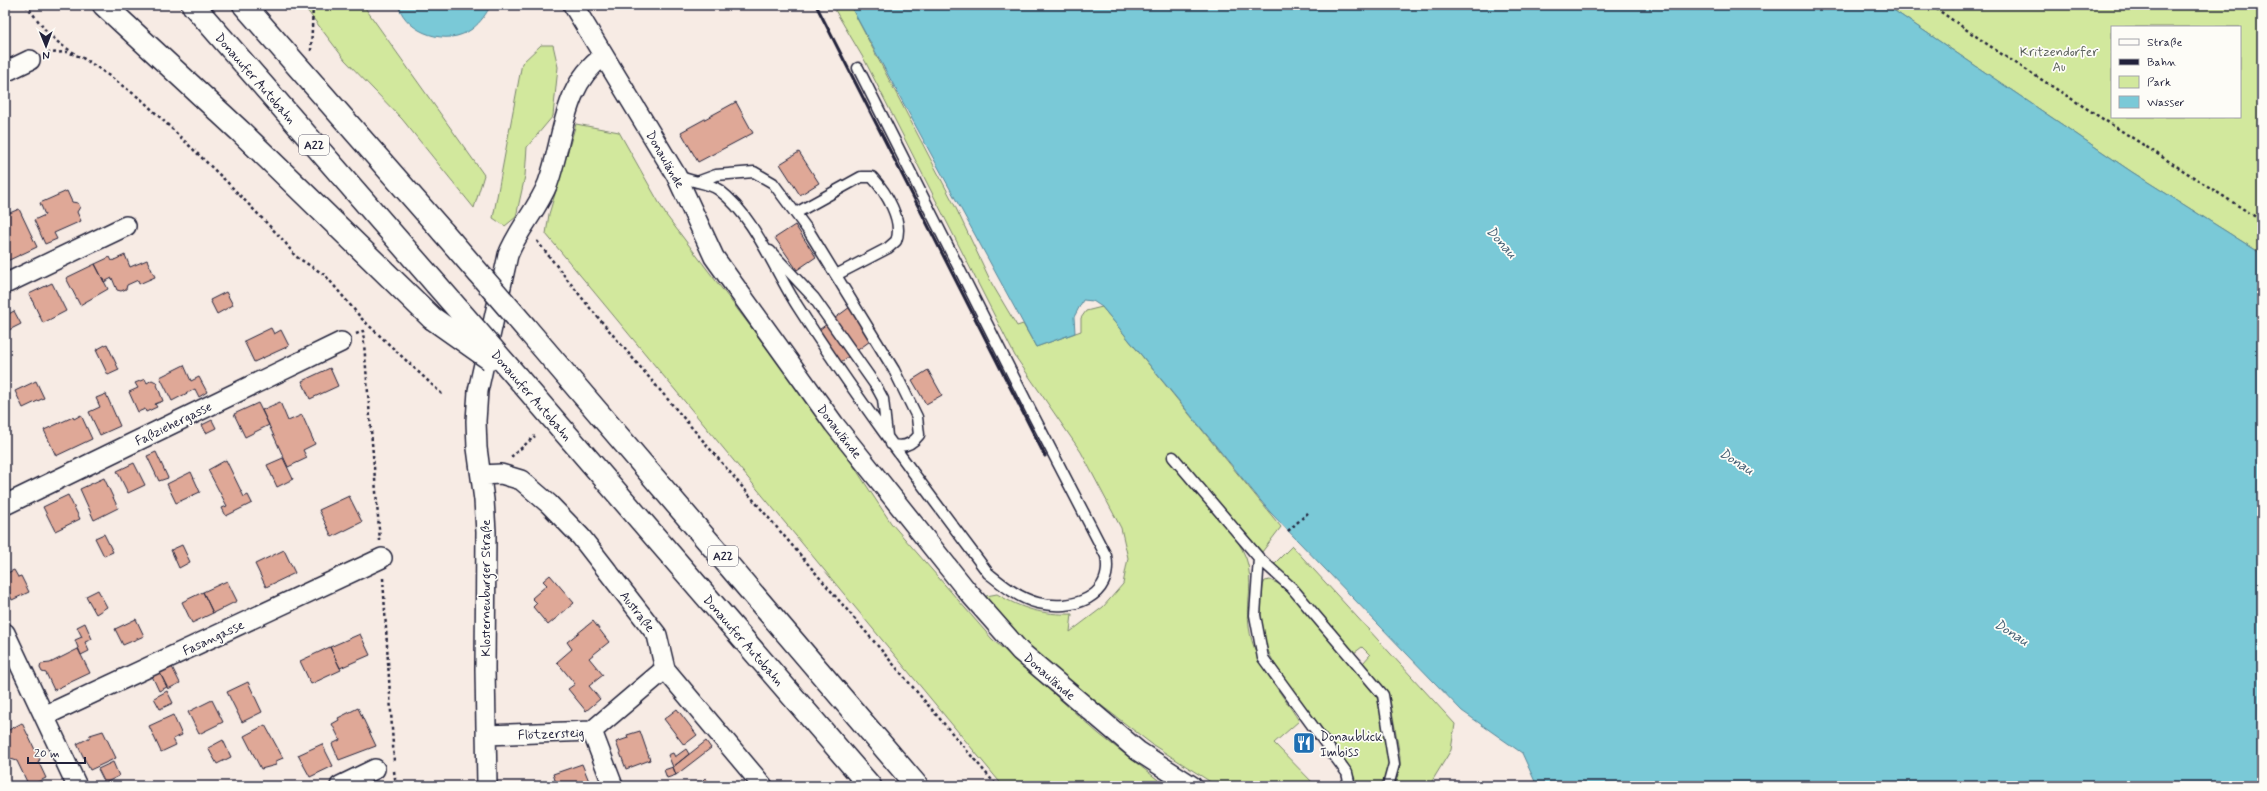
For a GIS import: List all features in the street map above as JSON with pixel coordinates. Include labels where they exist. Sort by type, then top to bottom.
[{"type":"highway","points":[[104,5],[241,132],[432,318],[517,377]]},
{"type":"highway","name":"Donauufer Autobahn","points":[[193,5],[870,786]]},
{"type":"highway","name":"A22","points":[[244,5],[526,328],[917,786]]},
{"type":"street","name":"Donaulände","points":[[573,5],[676,175],[714,257],[769,336],[834,424],[968,592],[1020,651],[1138,751],[1192,786]]},
{"type":"street","name":"Klosterneuburger Straße","points":[[487,786],[486,532],[476,421],[478,391],[508,255],[514,240],[536,208],[548,183],[567,108],[576,88],[585,72],[604,56]]},
{"type":"street","points":[[5,72],[30,60]]},
{"type":"street","points":[[5,284],[126,226]]},
{"type":"street","name":"Faßziehergasse","points":[[5,505],[341,342]]},
{"type":"street","name":"Austraße","points":[[480,475],[501,474],[521,480],[549,504],[581,537],[657,635],[665,669],[763,786]]},
{"type":"street","name":"Fasangasse","points":[[44,716],[382,558]]},
{"type":"street","points":[[5,633],[77,786]]},
{"type":"street","name":"Flötzersteig","points":[[486,735],[592,731],[665,669]]},
{"type":"street","points":[[592,731],[613,786]]},
{"type":"street","points":[[340,786],[375,769]]},
{"type":"lane","points":[[676,175],[687,181],[710,184],[719,190],[736,206],[758,238],[798,307],[889,441],[988,573],[1008,589],[1037,603],[1053,605],[1070,604],[1093,595],[1102,587],[1107,578],[1108,568],[1106,556],[858,68]]},
{"type":"lane","points":[[696,182],[716,175],[754,172],[773,183],[796,213],[894,370],[917,417],[919,435],[914,441],[904,446],[897,447],[889,441],[883,399],[876,386],[814,298],[758,238]]},
{"type":"lane","points":[[796,213],[861,177],[872,177],[880,185],[899,226],[896,241],[883,251],[836,275]]},
{"type":"lane","points":[[1173,456],[1259,558],[1292,588],[1383,695],[1394,764],[1388,786]]},
{"type":"lane","points":[[1259,558],[1255,615],[1263,658],[1347,773],[1350,786]]},
{"type":"path","points":[[26,5],[46,31],[61,45],[97,67],[153,111],[227,182],[284,241],[295,256],[325,274],[362,319],[444,396]]},
{"type":"path","points":[[310,79],[313,5]]},
{"type":"path","points":[[1931,5],[2000,53],[2262,221]]},
{"type":"path","points":[[30,60],[50,51],[67,52],[81,58]]},
{"type":"path","points":[[525,225],[595,314],[997,786]]},
{"type":"path","points":[[508,460],[535,436]]},
{"type":"path","points":[[1288,531],[1310,511]]},
{"type":"green space","points":[[303,5],[363,5],[484,175],[474,208],[402,119],[345,60]]},
{"type":"green space","points":[[832,5],[850,5],[954,204],[992,284],[1017,326],[1023,324],[1036,347],[1081,331],[1081,318],[1086,311],[1102,307],[1281,527],[1262,552],[1176,454],[1206,501],[1237,541],[1246,558],[1250,583],[1248,619],[1256,653],[1269,677],[1299,721],[1274,743],[1316,786],[1217,786],[1153,745],[1034,654],[1005,623],[986,596],[997,594],[1015,604],[1033,610],[1072,614],[1070,632],[1103,607],[1123,584],[1128,558],[1121,528],[1081,452],[1015,356],[865,61]]},
{"type":"green space","name":"Kritzendorfer Au","points":[[1886,5],[2262,5],[2262,254],[2132,172]]},
{"type":"green space","points":[[541,45],[553,45],[558,67],[553,116],[527,147],[525,176],[516,217],[505,226],[493,218],[522,63]]},
{"type":"green space","points":[[576,124],[619,132],[666,215],[838,442],[891,523],[992,639],[1099,734],[1166,786],[1003,786],[546,234],[549,214]]},
{"type":"green space","points":[[1292,546],[1455,724],[1451,750],[1429,786],[1395,786],[1400,767],[1400,756],[1390,700],[1384,688],[1363,663],[1370,655],[1362,647],[1354,653],[1274,564]]},
{"type":"green space","points":[[1270,580],[1279,584],[1292,596],[1375,693],[1379,702],[1388,740],[1389,766],[1387,777],[1383,786],[1358,786],[1348,766],[1335,746],[1275,665],[1266,645],[1261,625],[1263,585],[1265,581]]},
{"type":"water","points":[[398,5],[491,5],[483,18],[472,29],[452,37],[440,37],[429,35],[410,24]]},
{"type":"water","name":"Donau","points":[[850,5],[1886,5],[2132,172],[2262,254],[2262,786],[1537,786],[1522,753],[1462,711],[1270,512],[1102,307],[1093,301],[1083,300],[1074,317],[1075,333],[1036,347]]},
{"type":"building","points":[[736,102],[753,133],[698,162],[681,132]]},
{"type":"building","points":[[799,152],[819,183],[800,195],[780,164]]},
{"type":"building","points":[[67,191],[72,202],[78,203],[80,207],[77,212],[81,221],[54,233],[57,239],[45,244],[34,220],[45,215],[40,203]]},
{"type":"building","points":[[19,209],[37,247],[5,262],[5,228],[8,227],[5,215]]},
{"type":"building","points":[[795,225],[816,257],[797,270],[775,238]]},
{"type":"building","points":[[125,255],[130,267],[147,260],[155,277],[139,284],[138,280],[127,285],[126,289],[121,291],[117,290],[112,278],[104,282],[95,264],[110,257],[112,261]]},
{"type":"building","points":[[95,264],[108,289],[80,305],[66,278]]},
{"type":"building","points":[[52,283],[66,311],[43,323],[29,294]]},
{"type":"building","points":[[226,292],[233,305],[217,314],[210,300]]},
{"type":"building","points":[[850,307],[873,339],[834,367],[812,335]]},
{"type":"building","points":[[14,311],[21,324],[5,332],[5,316]]},
{"type":"building","points":[[271,328],[274,334],[281,330],[289,346],[254,362],[244,341]]},
{"type":"building","points":[[107,344],[119,370],[108,375],[96,350]]},
{"type":"building","points":[[184,365],[191,381],[199,377],[207,392],[199,397],[195,389],[172,401],[160,377]]},
{"type":"building","points":[[330,368],[338,386],[310,399],[302,381]]},
{"type":"building","points":[[928,370],[942,395],[926,404],[912,380]]},
{"type":"building","points":[[145,379],[147,383],[152,380],[156,382],[163,401],[155,404],[157,407],[146,412],[145,409],[138,412],[129,392],[138,388],[135,383]]},
{"type":"building","points":[[36,381],[44,398],[23,408],[15,391]]},
{"type":"building","points":[[106,394],[120,426],[100,435],[89,412],[100,407],[96,398]]},
{"type":"building","points":[[280,402],[288,421],[302,415],[315,444],[303,450],[307,458],[288,467],[262,410]]},
{"type":"building","points":[[258,403],[269,425],[245,437],[234,414]]},
{"type":"building","points":[[81,415],[92,439],[56,456],[44,430]]},
{"type":"building","points":[[212,420],[216,428],[206,433],[202,425]]},
{"type":"building","points":[[156,452],[168,478],[159,481],[147,456]]},
{"type":"building","points":[[283,458],[293,479],[277,487],[267,465]]},
{"type":"building","points":[[226,460],[244,497],[248,495],[252,503],[226,516],[222,508],[227,506],[208,470]]},
{"type":"building","points":[[134,463],[145,485],[128,493],[117,471]]},
{"type":"building","points":[[191,472],[200,492],[176,503],[167,484]]},
{"type":"building","points":[[104,478],[118,508],[94,520],[80,489]]},
{"type":"building","points":[[68,495],[80,519],[55,531],[43,507]]},
{"type":"building","points":[[349,496],[362,522],[332,537],[319,510]]},
{"type":"building","points":[[104,534],[113,552],[104,556],[95,538]]},
{"type":"building","points":[[182,545],[190,562],[179,568],[171,550]]},
{"type":"building","points":[[284,550],[295,573],[266,587],[255,564]]},
{"type":"building","points":[[14,570],[18,577],[21,576],[29,592],[12,600],[7,588],[5,589],[5,574]]},
{"type":"building","points":[[550,575],[574,603],[548,625],[533,607],[537,603],[532,598],[547,585],[543,581]]},
{"type":"building","points":[[227,581],[237,601],[213,613],[203,592]]},
{"type":"building","points":[[98,590],[107,607],[96,614],[86,596]]},
{"type":"building","points":[[203,592],[213,613],[192,623],[182,602]]},
{"type":"building","points":[[136,619],[144,636],[123,645],[115,629]]},
{"type":"building","points":[[593,621],[609,642],[589,658],[603,675],[589,686],[600,699],[586,711],[568,689],[575,684],[557,662],[572,649],[567,642]]},
{"type":"building","points":[[85,623],[92,639],[85,642],[89,651],[81,655],[75,640],[82,637],[77,627]]},
{"type":"building","points":[[360,634],[370,655],[340,668],[330,647]]},
{"type":"building","points":[[330,647],[341,670],[311,684],[300,661]]},
{"type":"building","points":[[78,649],[90,673],[54,690],[46,673],[42,672],[40,668],[41,664],[50,663]]},
{"type":"building","points":[[172,667],[180,683],[168,689],[160,673]]},
{"type":"building","points":[[160,673],[167,687],[159,691],[152,676]]},
{"type":"building","points":[[248,682],[262,712],[242,722],[227,692]]},
{"type":"building","points":[[167,691],[173,703],[160,709],[154,698]]},
{"type":"building","points":[[212,700],[223,722],[199,734],[188,712]]},
{"type":"building","points":[[358,708],[376,746],[339,760],[332,744],[340,740],[332,724],[339,720],[338,718]]},
{"type":"building","points":[[677,709],[697,735],[684,745],[664,719]]},
{"type":"building","points":[[173,715],[182,735],[173,739],[176,745],[161,752],[149,726]]},
{"type":"building","points":[[22,723],[40,760],[38,761],[46,778],[29,786],[17,761],[5,757],[5,732]]},
{"type":"building","points":[[265,725],[283,758],[276,761],[276,765],[261,769],[244,736]]},
{"type":"building","points":[[103,731],[116,758],[90,770],[77,744],[89,738],[90,735]]},
{"type":"building","points":[[640,731],[650,760],[626,769],[616,742],[628,738],[627,735]]},
{"type":"building","points":[[223,740],[231,757],[217,764],[208,748]]},
{"type":"building","points":[[706,741],[711,748],[676,775],[673,767]]},
{"type":"building","points":[[322,744],[333,766],[310,777],[298,755]]},
{"type":"building","points":[[686,749],[689,754],[673,767],[668,755],[673,753],[675,757]]},
{"type":"building","points":[[113,762],[119,776],[105,783],[98,769]]},
{"type":"building","points":[[582,764],[591,786],[557,786],[553,774]]},
{"type":"building","points":[[673,767],[676,775],[667,778],[664,770]]},
{"type":"building","points":[[705,778],[713,786],[693,786],[699,781],[700,783]]},
{"type":"railway","points":[[816,5],[1045,456]]},
{"type":"place","name":"Donaublick Imbiss","points":[[1304,743]]}]
